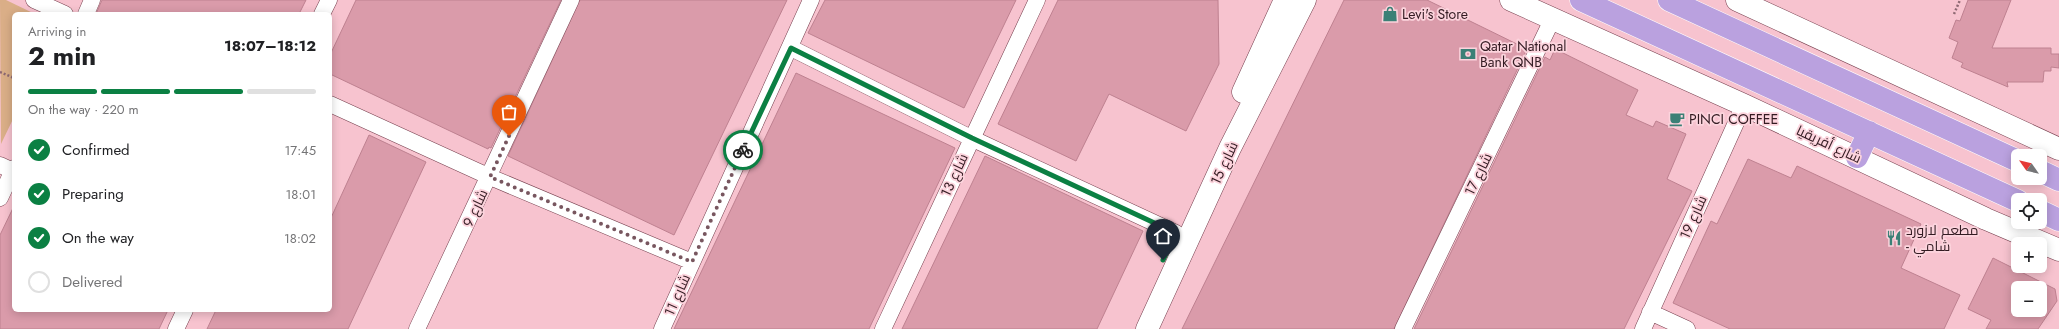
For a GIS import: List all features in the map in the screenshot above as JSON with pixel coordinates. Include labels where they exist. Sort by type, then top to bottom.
[{"type":"highway","name":"شارع أفريقيا","points":[[1581,0],[2011,198]]},
{"type":"highway","points":[[1669,0],[2011,158]]},
{"type":"highway","points":[[1857,157],[1868,132]]},
{"type":"highway","points":[[2047,174],[2059,180]]},
{"type":"highway","points":[[2047,214],[2059,220]]},
{"type":"street","points":[[34,0],[61,12]]},
{"type":"street","points":[[87,12],[92,0]]},
{"type":"street","points":[[323,12],[328,0]]},
{"type":"street","name":"شارع 9","points":[[417,329],[490,177],[572,0]]},
{"type":"street","name":"شارع 11","points":[[662,329],[791,48],[811,0]]},
{"type":"street","name":"شارع 13","points":[[883,329],[1037,0]]},
{"type":"street","name":"شارع 15","points":[[1131,329],[1224,135],[1284,0]]},
{"type":"street","name":"شارع 15","points":[[1147,329],[1230,148],[1305,0]]},
{"type":"street","name":"شارع أفريقيا","points":[[1511,0],[1552,20],[1857,157],[1986,219],[2059,250]]},
{"type":"street","points":[[1737,0],[2059,148]]},
{"type":"street","name":"شارع 17","points":[[1403,329],[1552,20]]},
{"type":"street","points":[[791,48],[972,138],[1176,233]]},
{"type":"street","points":[[332,105],[490,177],[692,262]]},
{"type":"street","name":"شارع 19","points":[[1643,329],[1744,105]]},
{"type":"street","points":[[0,198],[9,168]]},
{"type":"street","points":[[176,329],[184,312]]},
{"type":"street","points":[[1650,312],[1687,329]]},
{"type":"path","points":[[1954,14],[1960,0]]},
{"type":"path","points":[[0,72],[12,77]]},
{"type":"shaded area","points":[[0,0],[6,0],[31,12],[12,12],[12,121],[1,144]]},
{"type":"building","points":[[102,0],[306,0],[300,12],[97,12]]},
{"type":"building","points":[[356,0],[561,0],[491,148],[489,147],[488,149],[332,75],[332,51]]},
{"type":"building","points":[[580,0],[787,0],[674,235],[508,156]]},
{"type":"building","points":[[825,0],[1016,0],[964,108],[808,33]]},
{"type":"building","points":[[1058,0],[1218,0],[1219,64],[1186,131],[1109,94],[1076,161],[998,124]]},
{"type":"building","points":[[1344,0],[1427,0],[1527,49],[1394,329],[1182,329]]},
{"type":"building","points":[[1968,0],[2011,0],[1992,48],[2051,48],[2051,54],[2059,54],[2059,68],[2051,67],[2051,71],[2044,71],[2043,82],[2007,82],[2008,87],[1961,67],[1963,63],[1952,58],[1958,42],[1949,38],[1956,20],[1960,21]]},
{"type":"building","points":[[1555,49],[1638,90],[1626,115],[1653,127],[1656,121],[1686,134],[1667,179],[1692,191],[1624,329],[1414,329],[1545,57],[1550,60]]},
{"type":"building","points":[[796,73],[955,148],[869,329],[674,329]]},
{"type":"building","points":[[369,135],[426,162],[348,329],[207,329],[215,312],[332,312],[332,216]]},
{"type":"building","points":[[985,156],[1143,231],[1097,329],[902,329]]},
{"type":"building","points":[[1748,159],[1791,178],[1797,166],[1921,224],[1901,268],[1960,295],[1944,329],[1730,329],[1673,303],[1711,221],[1717,224]]},
{"type":"building","points":[[12,210],[12,312],[167,312],[159,329],[0,329],[0,235]]},
{"type":"building","points":[[1993,258],[2011,267],[2011,273],[2023,273],[2039,281],[2011,281],[2011,317],[2046,317],[2038,329],[1986,329],[1991,320],[1968,309]]},
{"type":"building","points":[[2047,285],[2055,289],[2057,301],[2047,316]]},
{"type":"way so far","points":[[509,136],[490,177],[692,262],[743,150]]},
{"type":"place","name":"Levi's Store","points":[[1390,14]]},
{"type":"place","name":"Qatar National Bank QNB","points":[[1468,54]]},
{"type":"place","name":"PINCI COFFEE","points":[[1677,119]]},
{"type":"place","name":"مطعم لازورد - شامي","points":[[1894,238]]},
{"type":"route","points":[[743,150],[791,48],[972,138],[1176,233],[1163,260]]}]
